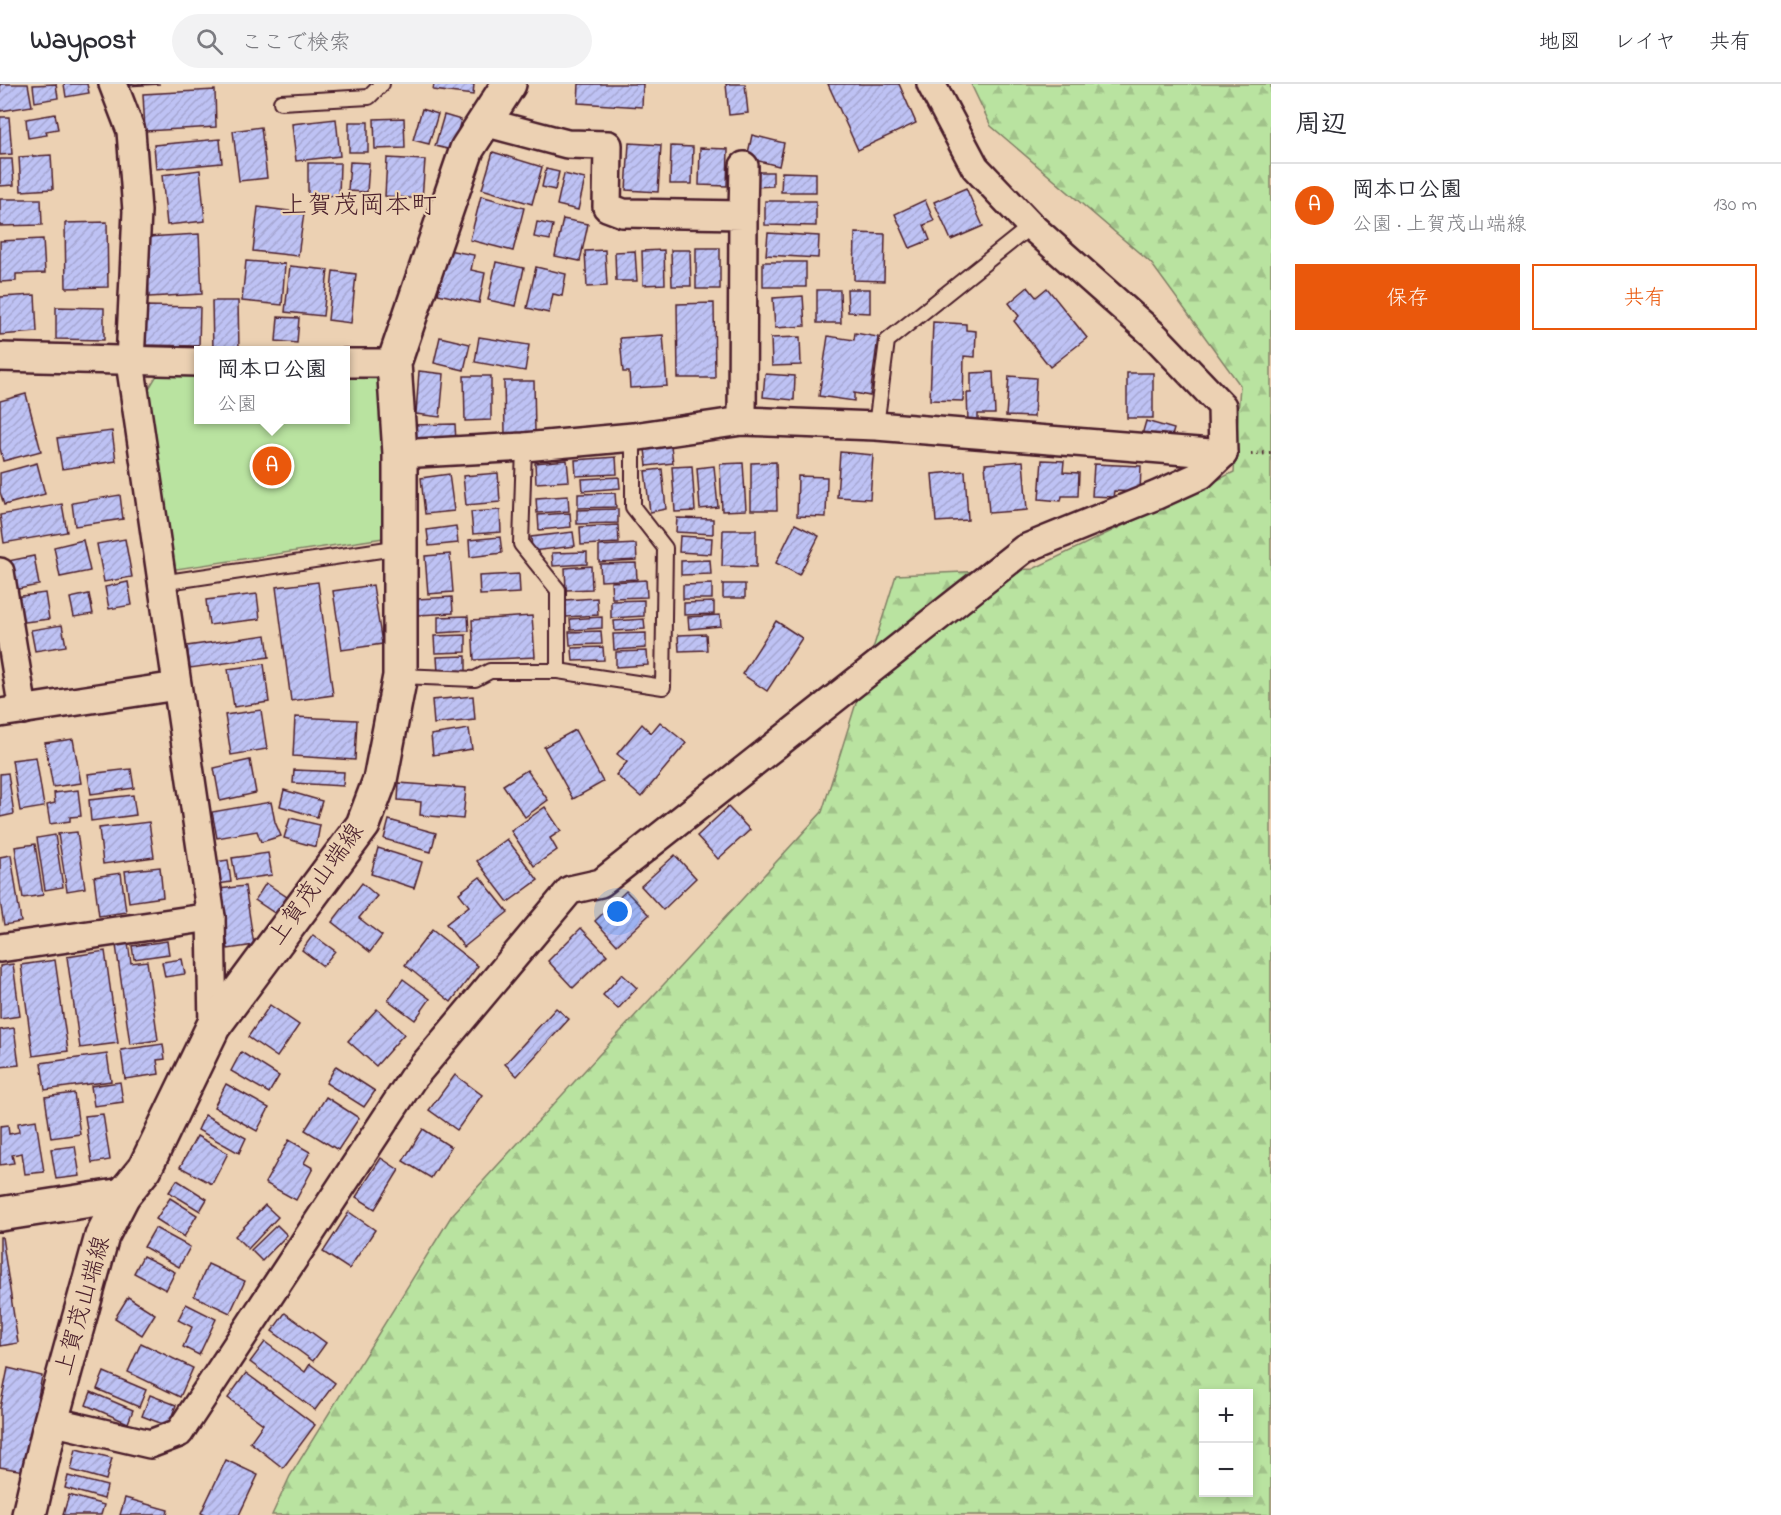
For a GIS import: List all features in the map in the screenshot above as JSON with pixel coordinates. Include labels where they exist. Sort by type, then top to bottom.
[{"type":"main road","name":"上賀茂山端線","points":[[29,1515],[51,1421],[102,1236],[123,1195],[145,1168],[213,1027],[363,825],[380,780],[400,676],[400,454],[394,363],[467,148],[509,84]]},
{"type":"main road","points":[[0,1214],[123,1195]]},
{"type":"street","points":[[113,84],[131,131],[137,211],[130,362],[211,916],[213,1027]]},
{"type":"street","points":[[51,1421],[150,1444],[179,1433],[412,1079],[570,890],[601,883],[1024,549],[1158,495],[1201,475],[1223,454],[1222,406],[1155,336],[1030,226],[975,167],[932,84]]},
{"type":"street","points":[[484,122],[567,144],[608,145],[607,207],[623,213],[743,215]]},
{"type":"street","points":[[742,421],[744,166]]},
{"type":"street","points":[[0,357],[194,362]]},
{"type":"street","points":[[350,363],[394,363]]},
{"type":"street","points":[[400,454],[524,447],[633,437],[742,421],[876,426],[1223,454]]},
{"type":"street","points":[[0,572],[11,712],[177,686]]},
{"type":"street","points":[[0,948],[211,916]]},
{"type":"lane","points":[[281,102],[369,97],[381,84]]},
{"type":"lane","points":[[876,426],[887,341],[1030,226]]},
{"type":"lane","points":[[400,676],[475,679],[490,671],[558,671],[663,687],[665,548],[633,507],[633,437]]},
{"type":"lane","points":[[524,447],[521,544],[558,590],[558,671]]},
{"type":"lane","points":[[161,583],[401,547]]},
{"type":"green space","points":[[971,84],[1271,84],[1271,1515],[272,1515],[290,1476],[452,1215],[822,812],[896,575],[1033,569],[1234,472],[1240,385],[1151,263],[991,126]]},
{"type":"green space","points":[[157,375],[194,375],[194,424],[350,424],[350,378],[387,379],[390,537],[170,570],[145,395]]},
{"type":"building","points":[[0,84],[28,84],[32,106],[0,111]]},
{"type":"building","points":[[56,84],[58,98],[35,102],[33,85]]},
{"type":"building","points":[[64,84],[87,84],[89,93],[66,97]]},
{"type":"building","points":[[126,84],[160,84],[126,86]]},
{"type":"building","points":[[434,84],[474,84],[473,95],[433,90]]},
{"type":"building","points":[[579,84],[643,84],[642,107],[578,103]]},
{"type":"building","points":[[726,84],[745,84],[748,113],[729,115]]},
{"type":"building","points":[[828,84],[899,84],[916,123],[858,150]]},
{"type":"building","points":[[215,90],[216,127],[145,131],[143,94]]},
{"type":"building","points":[[422,109],[438,114],[429,144],[413,140]]},
{"type":"building","points":[[55,114],[58,129],[46,131],[47,135],[28,138],[26,119]]},
{"type":"building","points":[[444,115],[461,120],[452,150],[435,146]]},
{"type":"building","points":[[0,117],[9,117],[12,154],[0,155]]},
{"type":"building","points":[[404,118],[405,148],[375,149],[374,119]]},
{"type":"building","points":[[336,119],[340,156],[296,161],[292,124]]},
{"type":"building","points":[[349,122],[368,122],[368,152],[349,152]]},
{"type":"building","points":[[261,127],[267,178],[239,181],[233,131]]},
{"type":"building","points":[[752,135],[784,143],[779,166],[747,158]]},
{"type":"building","points":[[220,139],[222,163],[156,169],[154,145]]},
{"type":"building","points":[[629,143],[661,145],[658,192],[626,190]]},
{"type":"building","points":[[671,146],[693,147],[692,184],[670,184]]},
{"type":"building","points":[[700,148],[728,149],[727,186],[699,185]]},
{"type":"building","points":[[493,152],[542,167],[532,204],[482,189]]},
{"type":"building","points":[[51,155],[53,189],[21,191],[19,157]]},
{"type":"building","points":[[387,158],[425,160],[422,199],[385,196]]},
{"type":"building","points":[[0,159],[12,159],[14,185],[0,186]]},
{"type":"building","points":[[350,162],[369,163],[367,192],[348,191]]},
{"type":"building","points":[[308,163],[340,163],[339,196],[308,195]]},
{"type":"building","points":[[546,169],[559,172],[555,190],[542,187]]},
{"type":"building","points":[[200,170],[205,221],[167,225],[162,175]]},
{"type":"building","points":[[755,172],[773,172],[773,186],[755,187]]},
{"type":"building","points":[[782,172],[816,173],[816,192],[781,192]]},
{"type":"building","points":[[564,174],[585,179],[578,210],[557,205]]},
{"type":"building","points":[[966,188],[983,226],[951,240],[934,202]]},
{"type":"building","points":[[481,196],[524,208],[513,251],[470,240]]},
{"type":"building","points":[[0,199],[41,199],[42,225],[0,226]]},
{"type":"building","points":[[925,200],[934,221],[924,225],[930,240],[910,248],[895,214]]},
{"type":"building","points":[[765,201],[816,201],[816,226],[765,225]]},
{"type":"building","points":[[258,207],[304,213],[298,256],[253,251]]},
{"type":"building","points":[[563,219],[588,224],[580,261],[555,256]]},
{"type":"building","points":[[107,222],[108,287],[66,288],[65,223]]},
{"type":"building","points":[[537,222],[553,225],[550,240],[534,237]]},
{"type":"building","points":[[768,233],[819,236],[818,258],[766,255]]},
{"type":"building","points":[[855,233],[885,234],[884,281],[854,280]]},
{"type":"building","points":[[199,234],[202,294],[149,297],[146,237]]},
{"type":"building","points":[[43,239],[45,273],[16,274],[16,281],[0,282],[0,241]]},
{"type":"building","points":[[696,248],[720,248],[720,289],[696,289]]},
{"type":"building","points":[[448,250],[474,255],[471,270],[485,273],[479,303],[438,294]]},
{"type":"building","points":[[605,250],[607,286],[587,287],[585,251]]},
{"type":"building","points":[[664,250],[665,284],[643,285],[642,251]]},
{"type":"building","points":[[671,250],[690,250],[691,286],[672,286]]},
{"type":"building","points":[[635,251],[637,281],[616,281],[615,252]]},
{"type":"building","points":[[246,261],[285,264],[282,305],[242,301]]},
{"type":"building","points":[[496,262],[524,268],[516,306],[488,300]]},
{"type":"building","points":[[763,262],[806,262],[806,287],[763,287]]},
{"type":"building","points":[[290,266],[328,270],[323,316],[285,312]]},
{"type":"building","points":[[536,267],[566,274],[562,296],[553,294],[549,313],[527,308]]},
{"type":"building","points":[[333,271],[356,274],[351,323],[328,320]]},
{"type":"building","points":[[1028,287],[1036,297],[1047,288],[1087,338],[1050,367],[1014,321],[1019,316],[1009,303]]},
{"type":"building","points":[[847,289],[870,289],[870,313],[848,312]]},
{"type":"building","points":[[817,290],[840,290],[841,323],[817,323]]},
{"type":"building","points":[[35,295],[37,332],[0,335],[0,297]]},
{"type":"building","points":[[803,296],[805,326],[775,328],[773,298]]},
{"type":"building","points":[[212,301],[238,301],[239,346],[213,346]]},
{"type":"building","points":[[714,303],[715,378],[678,378],[677,304]]},
{"type":"building","points":[[143,306],[200,307],[199,346],[142,345]]},
{"type":"building","points":[[56,307],[104,308],[104,340],[56,339]]},
{"type":"building","points":[[278,317],[299,318],[297,343],[276,341]]},
{"type":"building","points":[[933,322],[966,324],[966,330],[976,331],[975,357],[964,356],[963,401],[930,400]]},
{"type":"building","points":[[855,333],[878,337],[870,396],[854,393],[854,401],[819,396],[828,336],[854,340]]},
{"type":"building","points":[[663,335],[667,386],[630,388],[629,372],[623,372],[620,338]]},
{"type":"building","points":[[440,337],[470,344],[464,370],[434,363]]},
{"type":"building","points":[[479,337],[529,345],[525,371],[475,362]]},
{"type":"building","points":[[800,337],[801,365],[772,366],[771,338]]},
{"type":"building","points":[[419,371],[444,374],[440,417],[416,414]]},
{"type":"building","points":[[993,372],[995,414],[978,414],[978,420],[968,421],[967,393],[971,393],[971,373]]},
{"type":"building","points":[[1127,373],[1153,373],[1153,418],[1127,418]]},
{"type":"building","points":[[765,374],[795,376],[794,400],[763,397]]},
{"type":"building","points":[[464,376],[491,376],[491,420],[465,421]]},
{"type":"building","points":[[1009,376],[1036,378],[1034,417],[1006,416]]},
{"type":"building","points":[[504,381],[534,381],[535,432],[505,433]]},
{"type":"building","points":[[26,394],[41,451],[3,461],[0,448],[0,401]]},
{"type":"building","points":[[1146,421],[1174,429],[1170,443],[1142,435]]},
{"type":"building","points":[[455,424],[456,442],[412,443],[412,425]]},
{"type":"building","points":[[112,431],[116,461],[62,469],[57,438]]},
{"type":"building","points":[[671,446],[673,463],[647,466],[645,449]]},
{"type":"building","points":[[840,452],[873,455],[870,499],[837,497]]},
{"type":"building","points":[[616,457],[617,474],[576,476],[575,460]]},
{"type":"building","points":[[567,460],[569,481],[536,483],[535,463]]},
{"type":"building","points":[[1042,460],[1064,461],[1063,472],[1079,473],[1078,496],[1062,496],[1061,501],[1039,499]]},
{"type":"building","points":[[1023,461],[1027,510],[989,513],[985,464]]},
{"type":"building","points":[[776,462],[777,510],[751,510],[751,463]]},
{"type":"building","points":[[37,463],[45,494],[4,505],[0,492],[0,473]]},
{"type":"building","points":[[743,463],[746,510],[722,511],[720,464]]},
{"type":"building","points":[[1094,464],[1141,466],[1140,492],[1114,491],[1113,497],[1092,496]]},
{"type":"building","points":[[692,466],[695,511],[675,512],[672,467]]},
{"type":"building","points":[[714,466],[718,507],[700,509],[697,468]]},
{"type":"building","points":[[662,469],[666,509],[650,512],[645,471]]},
{"type":"building","points":[[965,471],[968,520],[936,522],[932,474]]},
{"type":"building","points":[[498,473],[500,502],[466,505],[463,476]]},
{"type":"building","points":[[449,474],[454,511],[425,514],[421,478]]},
{"type":"building","points":[[798,476],[827,477],[826,517],[797,516]]},
{"type":"building","points":[[619,477],[620,488],[583,491],[582,479]]},
{"type":"building","points":[[615,493],[616,507],[578,508],[578,494]]},
{"type":"building","points":[[120,495],[123,519],[75,526],[72,503]]},
{"type":"building","points":[[568,496],[569,511],[537,513],[536,498]]},
{"type":"building","points":[[62,504],[67,532],[4,543],[0,515]]},
{"type":"building","points":[[618,509],[618,523],[577,524],[577,510]]},
{"type":"building","points":[[500,510],[501,532],[473,534],[471,512]]},
{"type":"building","points":[[570,513],[571,527],[539,530],[538,515]]},
{"type":"building","points":[[677,518],[713,519],[713,534],[676,532]]},
{"type":"building","points":[[795,524],[819,536],[799,575],[776,563]]},
{"type":"building","points":[[618,525],[619,543],[581,545],[580,527]]},
{"type":"building","points":[[456,526],[458,543],[429,546],[427,530]]},
{"type":"building","points":[[723,530],[756,530],[756,567],[722,566]]},
{"type":"building","points":[[573,532],[575,546],[532,551],[531,537]]},
{"type":"building","points":[[680,536],[712,538],[711,554],[679,552]]},
{"type":"building","points":[[500,537],[502,553],[470,557],[469,540]]},
{"type":"building","points":[[125,539],[132,577],[104,582],[97,544]]},
{"type":"building","points":[[83,540],[90,571],[60,577],[54,547]]},
{"type":"building","points":[[636,544],[637,560],[599,562],[599,546]]},
{"type":"building","points":[[587,552],[587,564],[553,566],[552,553]]},
{"type":"building","points":[[450,554],[453,592],[428,594],[425,556]]},
{"type":"building","points":[[34,556],[39,585],[13,590],[8,561]]},
{"type":"building","points":[[710,560],[711,574],[681,575],[681,561]]},
{"type":"building","points":[[636,563],[637,579],[601,581],[600,564]]},
{"type":"building","points":[[591,566],[592,589],[566,590],[565,568]]},
{"type":"building","points":[[519,574],[520,593],[480,595],[479,576]]},
{"type":"building","points":[[646,580],[647,597],[612,598],[611,582]]},
{"type":"building","points":[[128,582],[132,605],[109,609],[105,587]]},
{"type":"building","points":[[318,582],[333,695],[291,701],[276,587]]},
{"type":"building","points":[[712,584],[712,599],[683,599],[683,585]]},
{"type":"building","points":[[723,584],[745,584],[745,598],[723,598]]},
{"type":"building","points":[[373,585],[382,644],[342,650],[333,591]]},
{"type":"building","points":[[45,593],[49,619],[17,623],[14,597]]},
{"type":"building","points":[[89,594],[93,614],[74,617],[70,598]]},
{"type":"building","points":[[257,594],[260,619],[209,625],[206,600]]},
{"type":"building","points":[[452,597],[453,613],[418,615],[417,599]]},
{"type":"building","points":[[597,598],[598,615],[566,617],[565,600]]},
{"type":"building","points":[[644,600],[644,616],[611,618],[611,601]]},
{"type":"building","points":[[714,602],[714,614],[684,615],[684,603]]},
{"type":"building","points":[[720,615],[721,626],[689,629],[688,617]]},
{"type":"building","points":[[468,616],[469,631],[438,633],[438,617]]},
{"type":"building","points":[[532,616],[535,657],[474,660],[472,620]]},
{"type":"building","points":[[602,617],[602,628],[571,630],[570,619]]},
{"type":"building","points":[[644,619],[645,629],[615,631],[614,621]]},
{"type":"building","points":[[776,621],[802,638],[767,691],[742,674]]},
{"type":"building","points":[[62,625],[66,646],[35,651],[31,630]]},
{"type":"building","points":[[601,631],[602,644],[570,645],[569,632]]},
{"type":"building","points":[[646,633],[646,648],[614,650],[613,634]]},
{"type":"building","points":[[706,634],[707,650],[679,651],[678,635]]},
{"type":"building","points":[[266,635],[269,657],[190,668],[187,646]]},
{"type":"building","points":[[466,635],[466,652],[435,653],[434,636]]},
{"type":"building","points":[[603,647],[604,660],[573,661],[572,648]]},
{"type":"building","points":[[647,651],[648,665],[616,667],[616,652]]},
{"type":"building","points":[[466,656],[466,672],[438,672],[437,657]]},
{"type":"building","points":[[264,664],[269,702],[234,707],[228,669]]},
{"type":"building","points":[[473,696],[475,720],[434,724],[432,700]]},
{"type":"building","points":[[261,710],[267,749],[231,755],[225,715]]},
{"type":"building","points":[[295,717],[357,720],[355,760],[293,756]]},
{"type":"building","points":[[660,722],[686,743],[641,797],[616,775],[627,762],[617,754],[642,724],[651,733]]},
{"type":"building","points":[[469,729],[472,749],[433,755],[431,735]]},
{"type":"building","points":[[575,730],[603,782],[573,799],[544,747]]},
{"type":"building","points":[[73,739],[81,783],[53,787],[45,743]]},
{"type":"building","points":[[36,757],[44,807],[20,811],[12,760]]},
{"type":"building","points":[[250,760],[256,793],[220,801],[214,768]]},
{"type":"building","points":[[131,769],[134,788],[91,794],[88,774]]},
{"type":"building","points":[[294,770],[344,772],[343,786],[293,783]]},
{"type":"building","points":[[527,770],[548,800],[525,817],[503,785]]},
{"type":"building","points":[[8,773],[14,814],[0,817],[0,774]]},
{"type":"building","points":[[399,783],[466,788],[463,819],[420,815],[421,802],[398,800]]},
{"type":"building","points":[[78,790],[81,816],[70,817],[70,821],[50,824],[47,805],[55,803],[54,793]]},
{"type":"building","points":[[284,790],[322,801],[317,817],[280,806]]},
{"type":"building","points":[[133,795],[136,815],[91,821],[89,800]]},
{"type":"building","points":[[271,802],[275,822],[281,836],[261,842],[257,831],[217,838],[212,812]]},
{"type":"building","points":[[545,807],[561,831],[550,838],[557,850],[534,866],[511,831]]},
{"type":"building","points":[[728,807],[750,830],[718,859],[697,836]]},
{"type":"building","points":[[290,818],[320,825],[316,847],[284,838]]},
{"type":"building","points":[[389,820],[436,833],[431,852],[384,839]]},
{"type":"building","points":[[149,822],[154,857],[103,864],[99,828]]},
{"type":"building","points":[[77,832],[85,888],[67,891],[58,834]]},
{"type":"building","points":[[55,835],[63,887],[45,890],[37,838]]},
{"type":"building","points":[[507,839],[538,880],[508,902],[477,861]]},
{"type":"building","points":[[35,844],[43,895],[23,898],[15,847]]},
{"type":"building","points":[[378,848],[422,862],[414,888],[371,874]]},
{"type":"building","points":[[268,853],[272,875],[236,880],[232,858]]},
{"type":"building","points":[[11,855],[21,922],[4,925],[0,901],[0,857]]},
{"type":"building","points":[[675,855],[696,878],[663,910],[641,886]]},
{"type":"building","points":[[228,860],[231,882],[218,884],[215,862]]},
{"type":"building","points":[[160,867],[163,897],[129,902],[125,871]]},
{"type":"building","points":[[121,873],[126,912],[99,916],[94,877]]},
{"type":"building","points":[[480,877],[508,912],[464,947],[446,924],[469,906],[459,893]]},
{"type":"building","points":[[266,883],[290,899],[279,916],[255,900]]},
{"type":"building","points":[[362,883],[377,896],[359,918],[382,936],[370,952],[332,922]]},
{"type":"building","points":[[245,886],[254,945],[228,949],[219,889]]},
{"type":"building","points":[[626,891],[649,915],[617,945],[595,921]]},
{"type":"building","points":[[581,928],[607,955],[573,988],[548,961]]},
{"type":"building","points":[[432,930],[478,966],[451,1002],[405,965]]},
{"type":"building","points":[[313,935],[335,951],[323,966],[302,950]]},
{"type":"building","points":[[167,941],[169,954],[134,959],[132,946]]},
{"type":"building","points":[[128,943],[131,963],[147,961],[158,1040],[130,1044],[116,945]]},
{"type":"building","points":[[105,951],[118,1043],[80,1048],[67,957]]},
{"type":"building","points":[[182,959],[185,974],[165,977],[162,962]]},
{"type":"building","points":[[55,960],[68,1051],[33,1056],[21,965]]},
{"type":"building","points":[[13,964],[20,1016],[0,1019],[0,966]]},
{"type":"building","points":[[622,974],[637,988],[618,1009],[603,995]]},
{"type":"building","points":[[403,979],[430,999],[415,1020],[388,1000]]},
{"type":"building","points":[[270,1005],[299,1025],[277,1057],[248,1037]]},
{"type":"building","points":[[556,1008],[569,1019],[517,1076],[505,1064]]},
{"type":"building","points":[[377,1009],[404,1034],[376,1066],[348,1041]]},
{"type":"building","points":[[14,1028],[19,1065],[0,1067],[0,1030]]},
{"type":"building","points":[[163,1044],[165,1059],[157,1060],[159,1074],[125,1079],[121,1050]]},
{"type":"building","points":[[241,1052],[279,1076],[269,1093],[231,1071]]},
{"type":"building","points":[[107,1054],[111,1081],[45,1090],[41,1063]]},
{"type":"building","points":[[336,1066],[375,1091],[364,1107],[326,1083]]},
{"type":"building","points":[[455,1075],[482,1095],[457,1130],[429,1110]]},
{"type":"building","points":[[120,1082],[123,1102],[94,1106],[91,1086]]},
{"type":"building","points":[[226,1084],[269,1108],[257,1131],[214,1107]]},
{"type":"building","points":[[74,1093],[80,1134],[51,1138],[45,1097]]},
{"type":"building","points":[[326,1097],[359,1118],[338,1150],[305,1130]]},
{"type":"building","points":[[103,1114],[110,1160],[92,1163],[85,1116]]},
{"type":"building","points":[[205,1115],[246,1138],[239,1153],[198,1130]]},
{"type":"building","points":[[36,1120],[44,1172],[25,1174],[22,1153],[12,1155],[14,1163],[0,1165],[0,1126],[8,1125],[9,1134],[19,1132],[18,1123]]},
{"type":"building","points":[[423,1129],[451,1147],[431,1178],[403,1161]]},
{"type":"building","points":[[197,1136],[228,1153],[212,1184],[180,1167]]},
{"type":"building","points":[[289,1140],[310,1152],[304,1163],[313,1168],[296,1200],[265,1183]]},
{"type":"building","points":[[75,1146],[80,1176],[56,1179],[51,1149]]},
{"type":"building","points":[[381,1158],[399,1170],[375,1209],[356,1197]]},
{"type":"building","points":[[177,1180],[207,1199],[200,1211],[169,1192]]},
{"type":"building","points":[[170,1198],[197,1215],[184,1237],[156,1219]]},
{"type":"building","points":[[265,1205],[278,1217],[248,1249],[235,1236]]},
{"type":"building","points":[[349,1212],[375,1230],[349,1269],[323,1252]]},
{"type":"building","points":[[277,1225],[287,1235],[262,1261],[251,1250]]},
{"type":"building","points":[[155,1228],[190,1247],[179,1267],[144,1247]]},
{"type":"building","points":[[0,1237],[2,1237],[18,1343],[0,1346]]},
{"type":"building","points":[[143,1256],[175,1272],[166,1290],[134,1273]]},
{"type":"building","points":[[208,1264],[245,1281],[230,1313],[194,1296]]},
{"type":"building","points":[[128,1297],[155,1314],[142,1335],[115,1318]]},
{"type":"building","points":[[186,1304],[216,1319],[199,1355],[183,1347],[192,1327],[178,1320]]},
{"type":"building","points":[[285,1313],[326,1343],[313,1361],[272,1331]]},
{"type":"building","points":[[265,1342],[305,1372],[310,1364],[335,1383],[315,1410],[250,1362]]},
{"type":"building","points":[[141,1343],[193,1368],[180,1397],[128,1372]]},
{"type":"building","points":[[8,1368],[42,1376],[24,1471],[0,1467],[0,1408]]},
{"type":"building","points":[[104,1372],[146,1390],[139,1407],[97,1389]]},
{"type":"building","points":[[246,1373],[315,1425],[283,1468],[250,1442],[263,1424],[228,1398]]},
{"type":"building","points":[[91,1392],[133,1410],[128,1423],[86,1405]]},
{"type":"building","points":[[150,1395],[176,1405],[168,1426],[142,1416]]},
{"type":"building","points":[[76,1449],[112,1458],[106,1480],[71,1470]]},
{"type":"building","points":[[226,1460],[258,1475],[239,1515],[205,1515],[201,1513]]},
{"type":"building","points":[[68,1476],[107,1486],[104,1499],[65,1488]]},
{"type":"building","points":[[69,1495],[104,1505],[101,1515],[63,1515]]},
{"type":"building","points":[[125,1498],[168,1510],[167,1515],[120,1515]]},
{"type":"place","name":"岡本口公園","points":[[272,466]]},
{"type":"district","name":"上賀茂岡本町","points":[[359,207]]}]
